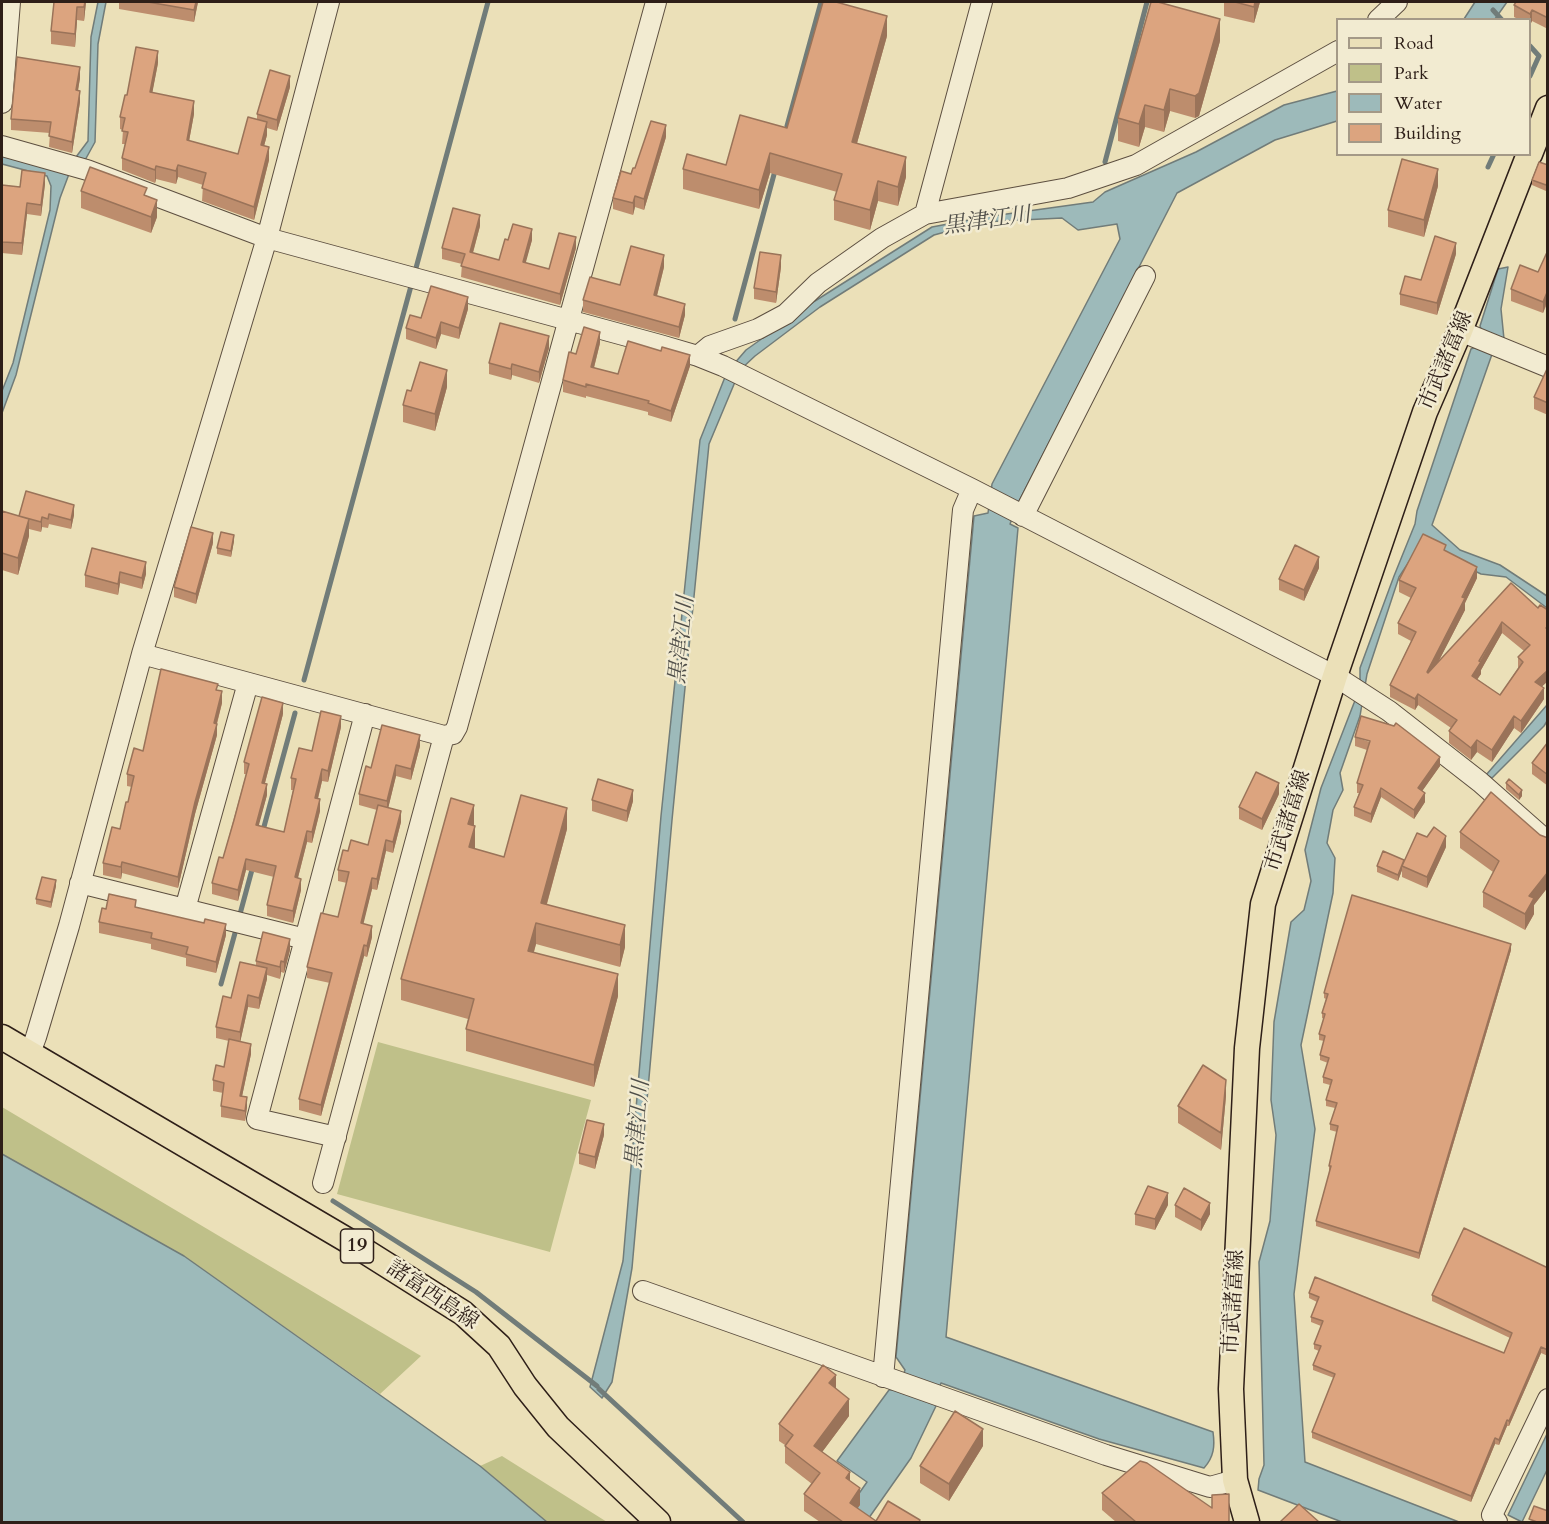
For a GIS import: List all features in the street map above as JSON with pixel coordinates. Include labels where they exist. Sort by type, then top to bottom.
[{"type":"main road","name":"市武諸富線","points":[[1531,149],[1548,108]]},
{"type":"main road","name":"市武諸富線","points":[[1247,1522],[1235,1480],[1231,1389],[1247,1048],[1263,904],[1353,688],[1425,412],[1468,334],[1528,156]]},
{"type":"main road","name":"諸富西島線","points":[[2,1037],[352,1243],[463,1313],[499,1346],[525,1386],[558,1427],[658,1522]]},
{"type":"street","points":[[2,103],[10,2]]},
{"type":"street","points":[[30,1053],[50,991],[142,654],[267,238],[329,2]]},
{"type":"street","points":[[142,654],[444,736],[453,734],[457,727],[656,2]]},
{"type":"street","points":[[925,214],[982,2]]},
{"type":"street","points":[[1380,18],[1397,2]]},
{"type":"street","points":[[698,356],[710,346],[758,329],[786,314],[818,283],[882,238],[925,214],[1068,188],[1136,165],[1336,52]]},
{"type":"street","points":[[2,146],[72,165],[267,238],[569,319],[698,356],[723,366],[978,493],[1353,688],[1389,711],[1480,782],[1548,842]]},
{"type":"street","points":[[1023,516],[1145,276]]},
{"type":"street","points":[[1468,334],[1548,367]]},
{"type":"street","points":[[890,1380],[963,510],[978,493]]},
{"type":"street","points":[[185,909],[248,683]]},
{"type":"street","points":[[336,1137],[257,1119],[365,714]]},
{"type":"street","points":[[323,1183],[444,736]]},
{"type":"street","points":[[80,883],[305,939]]},
{"type":"street","points":[[643,1291],[1106,1455],[1210,1486],[1235,1480]]},
{"type":"street","points":[[1497,1522],[1492,1515],[1548,1399]]},
{"type":"green space","points":[[378,1042],[591,1100],[550,1252],[337,1194]]},
{"type":"green space","points":[[2,1107],[421,1356],[380,1394],[184,1256],[2,1154]]},
{"type":"green space","points":[[502,1456],[607,1522],[547,1522],[480,1466]]},
{"type":"water","points":[[98,2],[106,2],[98,44],[95,142],[84,162],[69,174],[60,198],[16,375],[2,413],[2,391],[13,363],[50,210],[51,186],[47,176],[2,164],[2,156],[76,157],[88,141],[91,37]]},
{"type":"water","points":[[1475,2],[1507,2],[1496,18],[1465,18]]},
{"type":"water","points":[[1336,91],[1336,121],[1275,140],[1177,193],[1018,503],[1010,524],[1018,528],[946,1337],[1213,1432],[1212,1455],[1204,1468],[1099,1439],[941,1383],[934,1402],[936,1406],[911,1458],[866,1522],[839,1522],[867,1482],[837,1461],[889,1390],[898,1389],[905,1370],[896,1357],[974,516],[988,513],[992,484],[1120,239],[1117,224],[1078,230],[1062,218],[982,222],[934,235],[820,307],[740,370],[709,444],[672,820],[632,1268],[612,1382],[602,1398],[590,1387],[623,1261],[661,816],[700,440],[727,372],[746,350],[815,301],[932,227],[1093,202],[1105,192],[1196,152],[1284,105]]},
{"type":"water","points":[[1508,267],[1501,309],[1504,339],[1497,340],[1432,525],[1460,550],[1500,565],[1547,596],[1547,608],[1506,577],[1481,574],[1422,542],[1399,577],[1367,674],[1360,716],[1340,773],[1343,790],[1333,810],[1327,843],[1335,858],[1333,893],[1301,1045],[1315,1129],[1294,1294],[1305,1462],[1459,1522],[1342,1522],[1258,1490],[1264,1465],[1259,1262],[1270,1221],[1276,1135],[1271,1100],[1274,1022],[1291,922],[1304,910],[1311,881],[1305,850],[1321,788],[1354,703],[1360,685],[1360,668],[1415,524],[1417,511],[1471,349],[1478,346],[1483,334],[1480,326],[1498,269]]},
{"type":"water","points":[[1547,705],[1547,721],[1544,726],[1492,778],[1486,775]]},
{"type":"water","points":[[2,1154],[184,1256],[480,1466],[547,1522],[2,1522]]},
{"type":"water","points":[[1547,1434],[1547,1470],[1522,1522],[1508,1515]]},
{"type":"building","points":[[54,2],[85,2],[84,7],[77,7],[75,34],[51,31]]},
{"type":"building","points":[[148,2],[196,2],[194,10]]},
{"type":"building","points":[[823,2],[836,2],[887,16],[852,142],[906,157],[898,187],[878,181],[870,210],[834,200],[842,174],[770,153],[759,190],[683,169],[687,154],[726,165],[740,115],[787,128]]},
{"type":"building","points":[[1151,2],[1220,19],[1199,93],[1195,96],[1170,89],[1164,110],[1145,105],[1139,124],[1118,118]]},
{"type":"building","points":[[1235,2],[1255,2],[1254,7]]},
{"type":"building","points":[[1516,2],[1548,2],[1548,18],[1532,10],[1530,14],[1514,5]]},
{"type":"building","points":[[136,47],[158,51],[150,92],[194,101],[187,140],[238,154],[248,117],[267,122],[261,145],[269,147],[254,207],[202,188],[206,173],[178,165],[176,171],[156,166],[155,170],[122,158],[128,132],[122,131],[125,118],[120,117],[125,95],[127,95]]},
{"type":"building","points":[[17,57],[80,67],[76,90],[80,91],[72,142],[49,136],[51,122],[11,119]]},
{"type":"building","points":[[270,70],[290,76],[277,120],[257,114]]},
{"type":"building","points":[[651,121],[666,125],[644,199],[635,196],[633,203],[613,198],[621,171],[631,174],[635,168]]},
{"type":"building","points":[[1402,159],[1438,169],[1424,220],[1388,210]]},
{"type":"building","points":[[1539,162],[1548,165],[1546,185],[1532,180]]},
{"type":"building","points":[[90,167],[147,188],[144,195],[157,200],[151,217],[81,191]]},
{"type":"building","points":[[22,170],[45,173],[41,205],[27,203],[22,243],[2,242],[2,185],[20,187]]},
{"type":"building","points":[[453,208],[480,215],[470,252],[499,260],[505,239],[508,240],[513,224],[532,229],[523,262],[549,269],[559,233],[576,237],[560,294],[461,266],[465,254],[442,248]]},
{"type":"building","points":[[1435,236],[1456,243],[1437,303],[1400,294],[1405,276],[1421,280]]},
{"type":"building","points":[[631,246],[664,255],[654,295],[685,304],[679,327],[583,300],[590,277],[620,285]]},
{"type":"building","points":[[1548,250],[1548,290],[1543,302],[1511,289],[1520,265],[1538,272]]},
{"type":"building","points":[[760,252],[781,255],[776,292],[754,288]]},
{"type":"building","points":[[431,286],[468,297],[459,328],[441,322],[436,338],[406,328],[410,315],[421,318]]},
{"type":"building","points":[[500,323],[549,336],[539,372],[512,364],[511,369],[489,363]]},
{"type":"building","points":[[584,327],[600,332],[591,367],[618,374],[628,341],[661,351],[662,347],[690,355],[671,411],[648,403],[649,401],[563,380],[569,352],[576,354]]},
{"type":"building","points":[[420,362],[447,370],[435,414],[403,405],[407,390],[411,391]]},
{"type":"building","points":[[1548,370],[1548,403],[1534,397]]},
{"type":"building","points":[[26,491],[74,505],[71,520],[49,514],[48,519],[42,517],[41,522],[19,516]]},
{"type":"building","points":[[2,511],[29,519],[18,558],[2,553]]},
{"type":"building","points":[[191,527],[213,533],[196,594],[174,587]]},
{"type":"building","points":[[221,532],[234,535],[231,551],[217,548]]},
{"type":"building","points":[[1423,534],[1446,545],[1444,550],[1477,567],[1462,597],[1465,598],[1428,673],[1511,583],[1538,608],[1540,605],[1548,610],[1548,627],[1546,628],[1548,630],[1548,670],[1535,682],[1544,688],[1521,721],[1514,716],[1492,750],[1477,740],[1471,748],[1449,731],[1457,720],[1418,694],[1415,699],[1390,685],[1416,632],[1398,623],[1416,588],[1399,580]],"holes":[[[1502,622],[1530,645],[1518,657],[1523,662],[1500,695],[1472,676]]]},
{"type":"building","points":[[1295,545],[1319,557],[1304,590],[1279,579]]},
{"type":"building","points":[[92,548],[146,562],[142,578],[120,572],[118,584],[85,575]]},
{"type":"building","points":[[161,669],[218,684],[216,690],[222,691],[214,723],[217,724],[195,802],[178,877],[122,862],[121,867],[103,863],[112,827],[120,829],[134,776],[127,774],[134,748],[143,751]]},
{"type":"building","points":[[262,697],[283,703],[262,783],[267,784],[256,825],[284,832],[296,779],[291,778],[299,748],[312,751],[321,711],[341,716],[328,771],[322,769],[315,798],[320,799],[312,832],[307,831],[295,877],[301,879],[293,911],[267,905],[276,866],[246,859],[238,890],[212,883],[219,857],[223,858],[234,820],[249,764],[244,762]]},
{"type":"building","points":[[1361,716],[1394,726],[1396,723],[1440,757],[1418,788],[1425,793],[1414,810],[1381,788],[1371,814],[1354,807],[1363,785],[1357,783],[1370,741],[1355,737]]},
{"type":"building","points":[[382,725],[420,735],[411,769],[396,765],[387,801],[359,794],[366,766],[371,768]]},
{"type":"building","points":[[1548,742],[1548,775],[1532,763]]},
{"type":"building","points":[[1256,772],[1279,783],[1262,819],[1239,807]]},
{"type":"building","points":[[598,779],[633,790],[627,811],[592,800]]},
{"type":"building","points":[[1509,779],[1522,790],[1519,795],[1506,783]]},
{"type":"building","points":[[1491,792],[1540,835],[1548,838],[1548,872],[1529,896],[1534,898],[1525,914],[1483,892],[1499,861],[1460,832]]},
{"type":"building","points":[[521,795],[567,808],[541,903],[625,925],[620,945],[536,923],[528,951],[618,974],[594,1065],[466,1029],[474,999],[401,979],[451,798],[474,805],[468,824],[475,826],[469,847],[504,857]]},
{"type":"building","points":[[378,805],[401,811],[393,842],[386,840],[377,879],[372,878],[361,923],[372,926],[367,946],[364,945],[321,1105],[299,1099],[332,973],[307,967],[321,913],[338,917],[349,872],[338,870],[343,850],[348,851],[351,840],[368,845]]},
{"type":"building","points":[[1434,827],[1446,836],[1427,877],[1402,866],[1417,833],[1427,837]]},
{"type":"building","points":[[1383,851],[1404,860],[1398,875],[1377,866]]},
{"type":"building","points":[[42,877],[56,880],[51,902],[36,899]]},
{"type":"building","points":[[109,894],[136,900],[135,907],[204,923],[205,919],[226,924],[216,962],[186,954],[188,947],[151,938],[152,933],[99,922],[102,908],[106,909]]},
{"type":"building","points":[[1352,895],[1511,944],[1419,1253],[1316,1221],[1331,1166],[1329,1166],[1338,1126],[1330,1124],[1337,1103],[1326,1100],[1332,1080],[1323,1077],[1329,1058],[1320,1055],[1325,1036],[1319,1034],[1328,994],[1324,993]]},
{"type":"building","points":[[263,932],[290,939],[284,962],[281,961],[280,967],[256,961]]},
{"type":"building","points":[[240,962],[267,968],[259,998],[248,995],[240,1032],[216,1027],[223,996],[231,998]]},
{"type":"building","points":[[229,1039],[251,1044],[240,1096],[247,1097],[245,1111],[221,1106],[224,1083],[213,1080],[216,1065],[224,1067]]},
{"type":"building","points":[[1203,1065],[1226,1080],[1221,1133],[1178,1106]]},
{"type":"building","points":[[587,1120],[604,1124],[595,1157],[579,1153]]},
{"type":"building","points":[[1148,1186],[1168,1193],[1155,1219],[1135,1214]]},
{"type":"building","points":[[1184,1188],[1210,1203],[1201,1220],[1175,1205]]},
{"type":"building","points":[[1464,1228],[1548,1268],[1548,1350],[1541,1347],[1509,1421],[1507,1420],[1499,1440],[1495,1438],[1471,1496],[1312,1432],[1335,1374],[1313,1365],[1321,1346],[1314,1344],[1323,1321],[1311,1317],[1319,1297],[1309,1293],[1315,1277],[1504,1353],[1512,1333],[1432,1295]]},
{"type":"building","points":[[823,1365],[836,1375],[829,1383],[849,1399],[814,1446],[850,1472],[846,1478],[860,1488],[850,1503],[876,1521],[888,1501],[920,1520],[919,1522],[843,1522],[804,1494],[820,1473],[785,1446],[793,1435],[779,1424]]},
{"type":"building","points":[[955,1411],[983,1429],[949,1484],[920,1466]]},
{"type":"building","points":[[1140,1461],[1147,1463],[1212,1508],[1212,1495],[1229,1494],[1229,1522],[1136,1522],[1102,1493]]},
{"type":"building","points":[[1299,1504],[1319,1522],[1280,1522]]},
{"type":"building","points":[[1534,1506],[1548,1511],[1548,1522],[1529,1519]]},
{"type":"waterway","points":[[416,268],[488,2]]},
{"type":"waterway","points":[[787,126],[821,2]]},
{"type":"waterway","points":[[1105,162],[1147,2]]},
{"type":"waterway","points":[[1493,10],[1500,18]]},
{"type":"waterway","points":[[1531,47],[1539,56],[1531,74]]},
{"type":"waterway","points":[[1488,167],[1493,156]]},
{"type":"waterway","points":[[735,319],[776,167]]},
{"type":"waterway","points":[[304,680],[411,286]]},
{"type":"waterway","points":[[262,834],[295,713]]},
{"type":"waterway","points":[[240,914],[253,866]]},
{"type":"waterway","points":[[221,984],[235,933]]},
{"type":"waterway","points":[[333,1201],[476,1292],[597,1386]]},
{"type":"waterway","name":"黒津江川","points":[[599,1389],[743,1522]]}]
